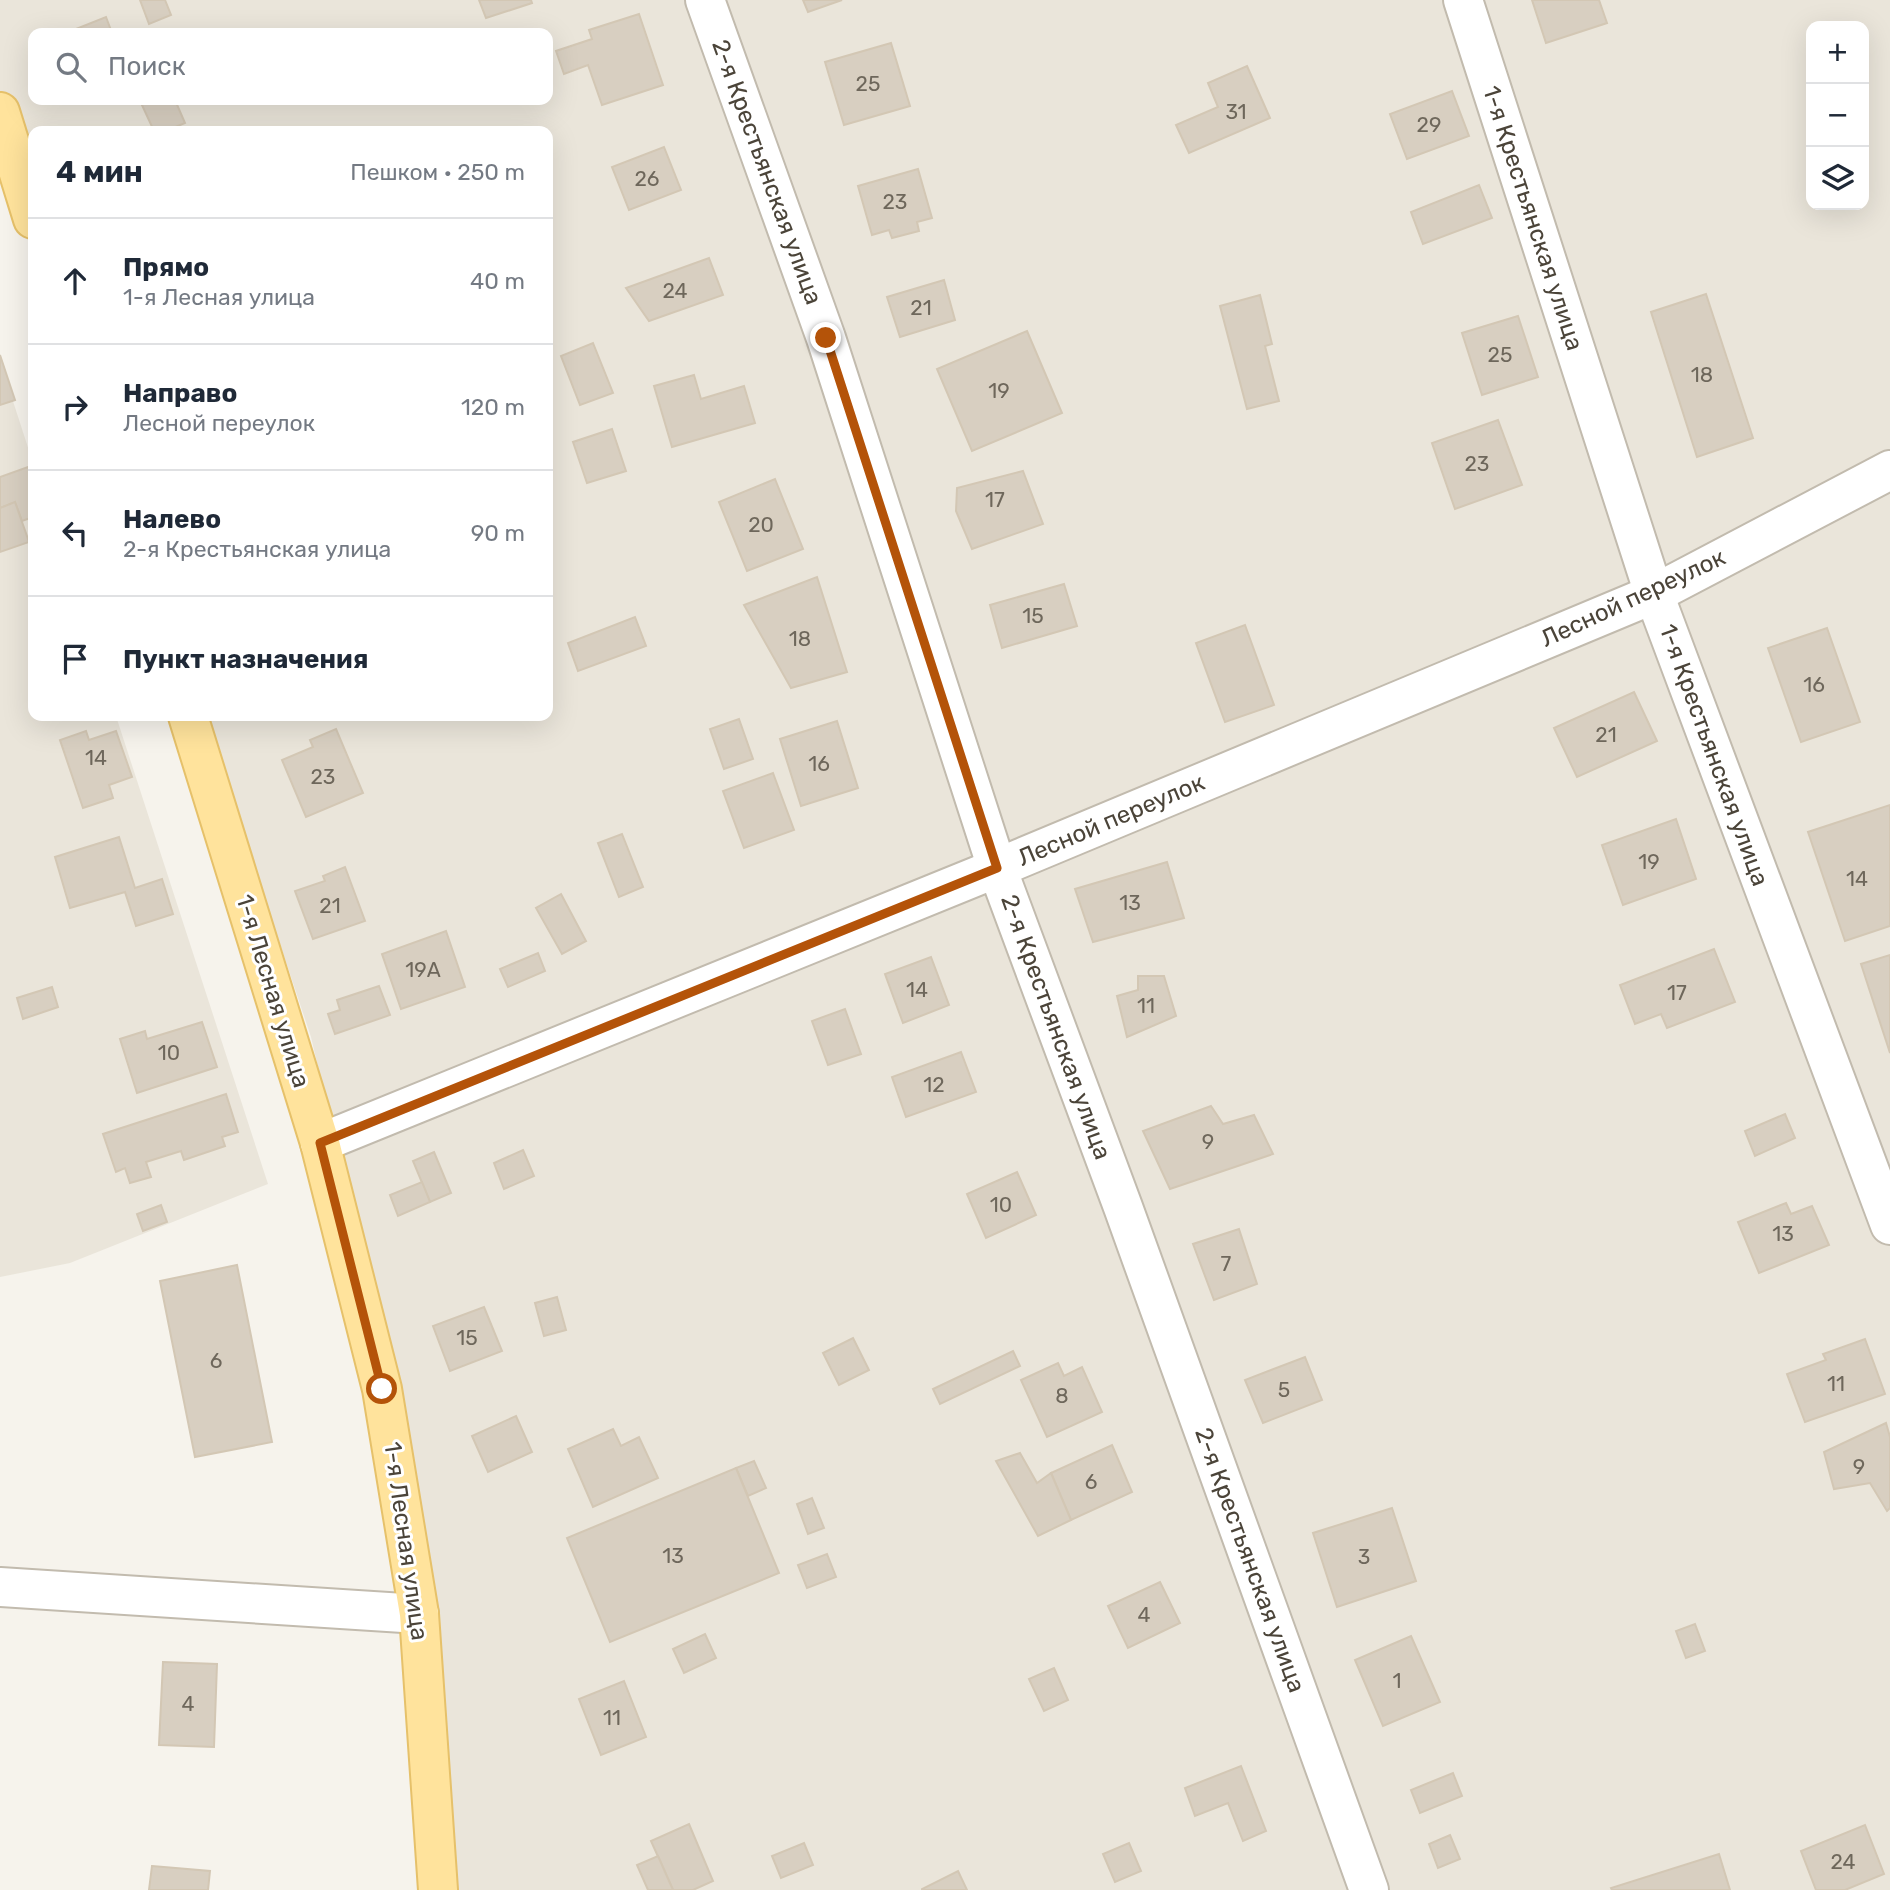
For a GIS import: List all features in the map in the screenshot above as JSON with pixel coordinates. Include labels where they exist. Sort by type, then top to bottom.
[{"type":"main road","points":[[0,112],[28,203]]},
{"type":"main road","name":"1-я Лесная улица","points":[[190,721],[320,1143],[382,1389],[419,1614],[438,1890]]},
{"type":"street","name":"2-я Крестьянская улица","points":[[705,0],[826,338],[997,868],[1123,1207],[1369,1890]]},
{"type":"street","name":"1-я Крестьянская улица","points":[[1462,0],[1654,594],[1890,1225]]},
{"type":"street","name":"Лесной переулок","points":[[320,1143],[997,868],[1654,594],[1890,470]]},
{"type":"street","points":[[0,1587],[419,1614]]},
{"type":"shaded area","points":[[0,0],[1890,0],[1890,1890],[455,1890],[399,1412],[311,1037],[206,721],[553,721],[553,126],[28,126],[28,193],[0,109]]},
{"type":"shaded area","points":[[0,361],[28,448],[28,721],[118,721],[268,1184],[70,1263],[0,1277]]},
{"type":"building","points":[[140,0],[165,0],[171,15],[149,24]]},
{"type":"building","points":[[479,0],[531,0],[532,3],[486,18]]},
{"type":"building","points":[[803,0],[842,0],[808,12]]},
{"type":"building","points":[[1532,0],[1599,0],[1607,23],[1546,43]]},
{"type":"building","points":[[639,14],[663,85],[602,105],[588,65],[564,74],[556,51],[592,39],[589,30]]},
{"type":"building","points":[[106,17],[110,28],[78,28]]},
{"type":"building","points":[[891,43],[910,106],[844,125],[825,62]]},
{"type":"building","points":[[1247,66],[1270,118],[1189,153],[1176,125],[1218,107],[1208,83]]},
{"type":"building","points":[[1452,91],[1469,136],[1407,159],[1390,114]]},
{"type":"building","points":[[142,105],[177,105],[185,123],[178,126],[152,126]]},
{"type":"building","points":[[664,147],[681,190],[629,210],[612,167]]},
{"type":"building","points":[[918,169],[932,218],[917,222],[919,231],[892,238],[889,230],[872,235],[858,186]]},
{"type":"building","points":[[1479,185],[1492,218],[1423,244],[1411,212]]},
{"type":"building","points":[[709,258],[723,295],[649,321],[626,288]]},
{"type":"building","points":[[944,280],[955,320],[900,337],[887,297]]},
{"type":"building","points":[[1706,294],[1753,438],[1697,457],[1651,312]]},
{"type":"building","points":[[1260,295],[1272,344],[1265,346],[1279,401],[1247,409],[1220,306]]},
{"type":"building","points":[[1518,316],[1538,377],[1482,395],[1462,333]]},
{"type":"building","points":[[1027,331],[1062,413],[972,451],[937,369]]},
{"type":"building","points":[[593,343],[613,393],[580,405],[561,356]]},
{"type":"building","points":[[0,355],[15,400],[0,405]]},
{"type":"building","points":[[694,375],[701,399],[744,386],[755,423],[672,447],[654,386]]},
{"type":"building","points":[[1498,420],[1522,485],[1455,509],[1432,443]]},
{"type":"building","points":[[612,429],[626,471],[587,483],[573,442]]},
{"type":"building","points":[[28,467],[28,519],[22,521],[15,502],[0,508],[0,477]]},
{"type":"building","points":[[1023,471],[1043,524],[972,549],[956,511],[957,488]]},
{"type":"building","points":[[775,479],[803,549],[747,571],[719,502]]},
{"type":"building","points":[[15,502],[28,542],[0,552],[0,508]]},
{"type":"building","points":[[817,577],[847,672],[791,688],[744,605]]},
{"type":"building","points":[[1064,584],[1077,626],[1002,648],[990,605]]},
{"type":"building","points":[[635,617],[646,646],[578,671],[568,643]]},
{"type":"building","points":[[1245,625],[1274,705],[1225,722],[1196,643]]},
{"type":"building","points":[[1827,628],[1860,722],[1801,742],[1768,648]]},
{"type":"building","points":[[1634,692],[1657,741],[1577,777],[1554,728]]},
{"type":"building","points":[[739,719],[753,759],[724,769],[710,729]]},
{"type":"building","points":[[837,721],[858,788],[801,806],[780,739]]},
{"type":"building","points":[[336,729],[363,793],[306,817],[282,760],[313,747],[310,740]]},
{"type":"building","points":[[86,731],[89,740],[116,731],[132,777],[109,785],[113,798],[83,808],[60,740]]},
{"type":"building","points":[[773,773],[794,830],[744,848],[723,791]]},
{"type":"building","points":[[1890,805],[1890,926],[1845,941],[1808,832]]},
{"type":"building","points":[[1676,819],[1696,879],[1623,905],[1602,845]]},
{"type":"building","points":[[622,834],[643,887],[619,897],[598,843]]},
{"type":"building","points":[[119,837],[135,888],[162,879],[173,914],[136,926],[125,892],[70,908],[55,857]]},
{"type":"building","points":[[1167,862],[1184,918],[1093,942],[1075,889]]},
{"type":"building","points":[[345,867],[365,921],[313,939],[295,891],[325,881],[323,876]]},
{"type":"building","points":[[561,894],[586,941],[562,954],[536,908]]},
{"type":"building","points":[[446,931],[465,987],[401,1009],[382,954]]},
{"type":"building","points":[[1714,949],[1735,1002],[1667,1028],[1661,1014],[1635,1024],[1620,985]]},
{"type":"building","points":[[538,953],[545,971],[508,987],[500,969]]},
{"type":"building","points":[[1890,955],[1890,1053],[1861,964]]},
{"type":"building","points":[[931,957],[949,1005],[903,1023],[885,974]]},
{"type":"building","points":[[1138,976],[1164,976],[1176,1016],[1127,1037],[1117,996],[1138,990]]},
{"type":"building","points":[[379,986],[390,1015],[335,1034],[328,1014],[340,1010],[337,1000]]},
{"type":"building","points":[[52,987],[58,1007],[23,1019],[17,998]]},
{"type":"building","points":[[845,1009],[861,1054],[828,1065],[812,1021]]},
{"type":"building","points":[[202,1022],[217,1067],[137,1093],[120,1039],[145,1031],[147,1039]]},
{"type":"building","points":[[961,1052],[976,1092],[906,1117],[892,1077]]},
{"type":"building","points":[[226,1094],[238,1132],[222,1137],[225,1146],[184,1160],[181,1151],[146,1162],[151,1177],[130,1183],[125,1168],[116,1172],[103,1134]]},
{"type":"building","points":[[1211,1106],[1223,1124],[1254,1115],[1273,1154],[1170,1189],[1143,1131]]},
{"type":"building","points":[[1785,1114],[1795,1138],[1755,1156],[1745,1131]]},
{"type":"building","points":[[523,1150],[534,1176],[504,1189],[494,1163]]},
{"type":"building","points":[[434,1152],[451,1193],[430,1202],[413,1161]]},
{"type":"building","points":[[1017,1172],[1036,1215],[986,1238],[967,1194]]},
{"type":"building","points":[[422,1182],[430,1202],[398,1216],[390,1195]]},
{"type":"building","points":[[1786,1203],[1791,1214],[1812,1206],[1829,1245],[1759,1273],[1738,1222]]},
{"type":"building","points":[[161,1205],[167,1222],[143,1231],[137,1214]]},
{"type":"building","points":[[1239,1229],[1257,1284],[1214,1300],[1193,1244]]},
{"type":"building","points":[[237,1265],[272,1442],[195,1457],[160,1281]]},
{"type":"building","points":[[557,1297],[566,1330],[544,1336],[535,1303]]},
{"type":"building","points":[[484,1307],[502,1351],[450,1371],[433,1326]]},
{"type":"building","points":[[853,1338],[869,1370],[839,1385],[823,1353]]},
{"type":"building","points":[[1865,1339],[1885,1394],[1805,1422],[1787,1374],[1826,1360],[1823,1354]]},
{"type":"building","points":[[1013,1351],[1020,1366],[940,1404],[933,1389]]},
{"type":"building","points":[[1305,1357],[1322,1400],[1263,1423],[1245,1380]]},
{"type":"building","points":[[1058,1363],[1064,1376],[1082,1367],[1102,1412],[1047,1437],[1021,1380]]},
{"type":"building","points":[[516,1416],[532,1452],[488,1472],[472,1436]]},
{"type":"building","points":[[1886,1423],[1890,1437],[1890,1508],[1887,1511],[1870,1483],[1834,1489],[1824,1452]]},
{"type":"building","points":[[613,1429],[621,1446],[639,1437],[658,1478],[593,1507],[568,1449]]},
{"type":"building","points":[[1112,1445],[1132,1492],[1071,1520],[1051,1473]]},
{"type":"building","points":[[1020,1453],[1037,1483],[1051,1473],[1071,1520],[1038,1536],[996,1461]]},
{"type":"building","points":[[754,1461],[766,1488],[748,1496],[736,1468]]},
{"type":"building","points":[[736,1468],[779,1573],[610,1642],[567,1538]]},
{"type":"building","points":[[812,1498],[824,1528],[808,1534],[797,1504]]},
{"type":"building","points":[[1392,1508],[1416,1581],[1337,1607],[1313,1533]]},
{"type":"building","points":[[827,1554],[836,1577],[807,1588],[798,1565]]},
{"type":"building","points":[[1160,1582],[1180,1623],[1128,1648],[1108,1606]]},
{"type":"building","points":[[1695,1624],[1705,1651],[1686,1658],[1676,1631]]},
{"type":"building","points":[[705,1634],[716,1658],[684,1673],[673,1649]]},
{"type":"building","points":[[1411,1636],[1440,1702],[1383,1726],[1355,1660]]},
{"type":"building","points":[[163,1662],[217,1664],[214,1747],[159,1745]]},
{"type":"building","points":[[1054,1668],[1068,1700],[1044,1711],[1029,1679]]},
{"type":"building","points":[[624,1681],[646,1737],[601,1755],[579,1699]]},
{"type":"building","points":[[1241,1766],[1266,1831],[1243,1841],[1228,1803],[1195,1816],[1185,1788]]},
{"type":"building","points":[[1453,1773],[1462,1796],[1420,1813],[1411,1790]]},
{"type":"building","points":[[689,1824],[713,1881],[693,1890],[673,1890],[651,1841]]},
{"type":"building","points":[[1865,1825],[1884,1874],[1845,1890],[1816,1890],[1801,1851]]},
{"type":"building","points":[[1450,1835],[1460,1859],[1438,1868],[1429,1844]]},
{"type":"building","points":[[804,1843],[813,1865],[781,1878],[772,1856]]},
{"type":"building","points":[[1129,1843],[1141,1871],[1115,1882],[1103,1854]]},
{"type":"building","points":[[1719,1854],[1730,1890],[1611,1888]]},
{"type":"building","points":[[658,1856],[673,1890],[648,1890],[637,1865]]},
{"type":"building","points":[[152,1866],[210,1871],[208,1890],[149,1890]]},
{"type":"building","points":[[958,1871],[967,1890],[922,1890],[922,1889]]},
{"type":"route","points":[[382,1389],[320,1143],[997,868],[826,338]]}]
